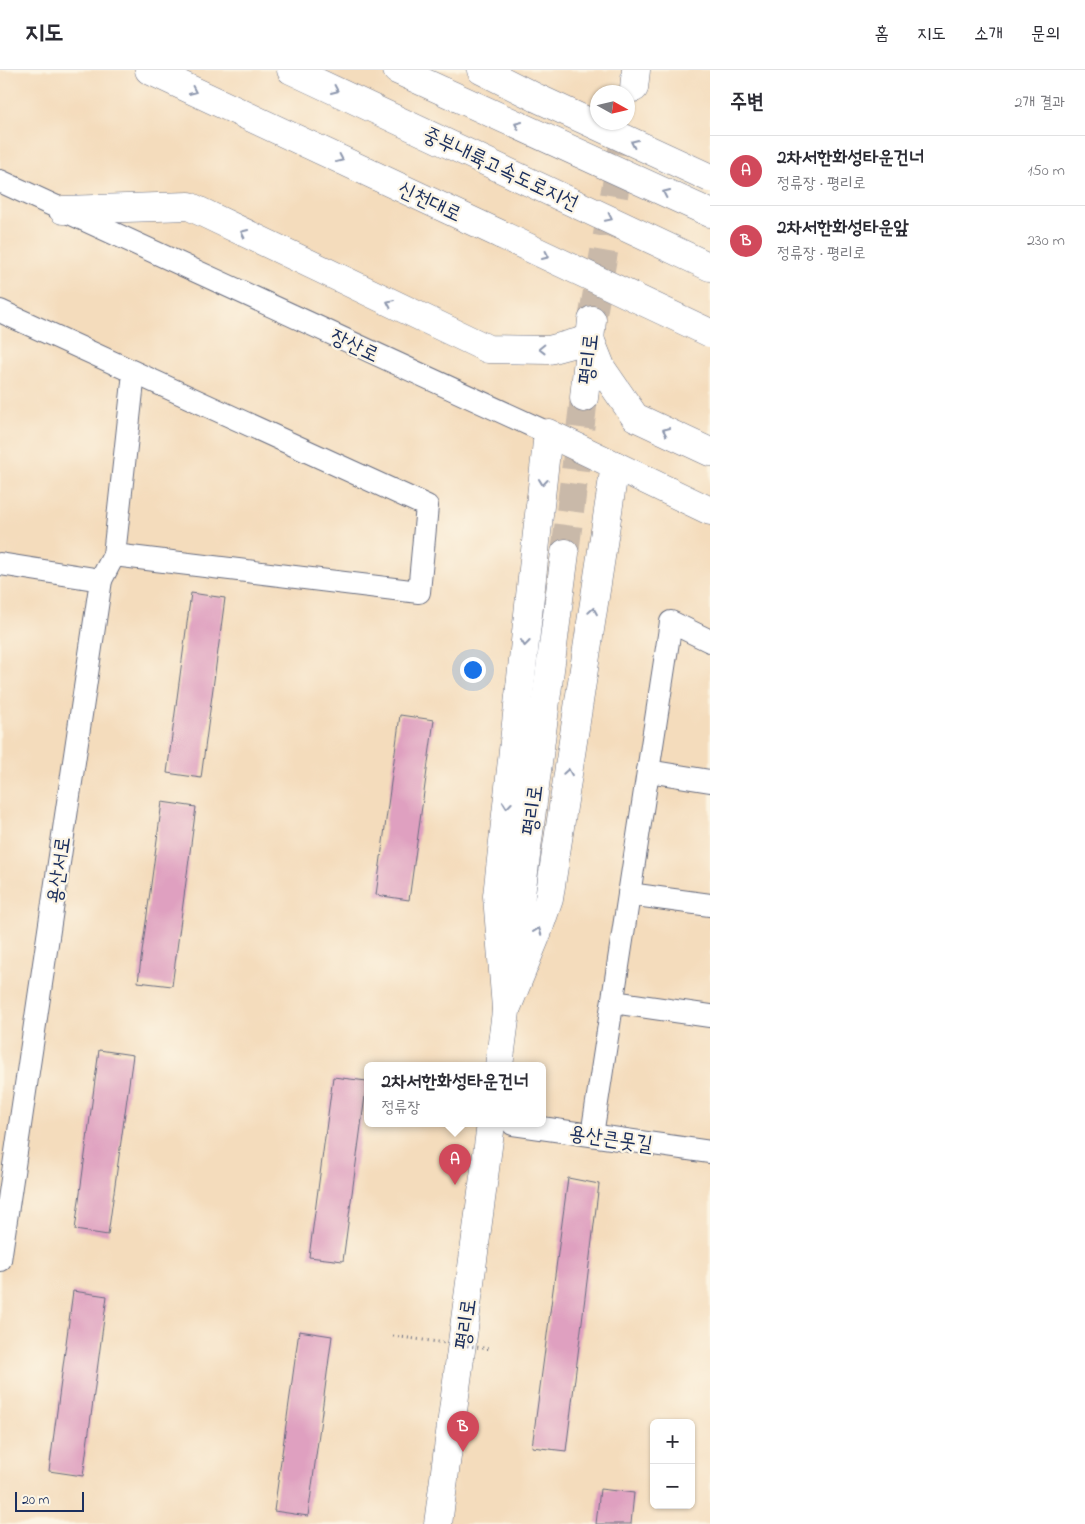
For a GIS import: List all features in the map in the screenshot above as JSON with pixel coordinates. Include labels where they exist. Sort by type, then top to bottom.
[{"type":"main road","name":"신천대로","points":[[149,70],[710,333]]},
{"type":"main road","name":"중부내륙고속도로지선","points":[[291,70],[710,267]]},
{"type":"main road","points":[[397,70],[710,213]]},
{"type":"main road","points":[[481,70],[710,178]]},
{"type":"main road","points":[[63,210],[189,206],[488,349],[548,350],[591,330],[602,369],[635,417],[710,452]]},
{"type":"main road","name":"평리로","points":[[584,398],[591,330]]},
{"type":"main road","points":[[506,1008],[497,896],[548,433]]},
{"type":"main road","name":"장산로","points":[[548,433],[710,511]]},
{"type":"main road","points":[[506,1008],[549,899],[614,465]]},
{"type":"main road","name":"평리로","points":[[499,1062],[565,553]]},
{"type":"main road","name":"평리로","points":[[438,1524],[491,1127]]},
{"type":"street","name":"장산로","points":[[0,180],[548,433]]},
{"type":"street","points":[[0,314],[134,372],[427,506],[419,592],[114,555]]},
{"type":"street","points":[[0,564],[100,580],[114,555],[134,372]]},
{"type":"street","name":"용산서로","points":[[0,1260],[100,580]]},
{"type":"street","points":[[592,1135],[671,622],[710,641]]},
{"type":"street","points":[[648,771],[710,781]]},
{"type":"street","points":[[629,894],[710,905]]},
{"type":"street","points":[[613,1002],[710,1016]]},
{"type":"street","name":"용산큰못길","points":[[535,1127],[710,1152]]},
{"type":"path","points":[[393,1336],[491,1349]]},
{"type":"building","points":[[191,593],[225,598],[201,778],[167,773]]},
{"type":"building","points":[[400,715],[434,720],[409,900],[376,895]]},
{"type":"building","points":[[162,802],[196,807],[172,986],[138,982]]},
{"type":"building","points":[[99,1050],[133,1055],[108,1235],[75,1230]]},
{"type":"building","points":[[333,1077],[364,1081],[364,1104],[343,1261],[309,1257]]},
{"type":"building","points":[[568,1178],[599,1184],[566,1451],[532,1447]]},
{"type":"building","points":[[73,1291],[107,1296],[83,1476],[49,1471]]},
{"type":"building","points":[[299,1331],[332,1336],[308,1516],[274,1511]]},
{"type":"building","points":[[600,1489],[634,1493],[631,1524],[596,1524]]},
{"type":"tunnel","points":[[592,320],[626,130]]},
{"type":"tunnel","points":[[565,553],[584,398]]},
{"type":"place","name":"2차서한화성타운건너","points":[[455,1185]]},
{"type":"place","name":"2차서한화성타운앞","points":[[463,1452]]}]
